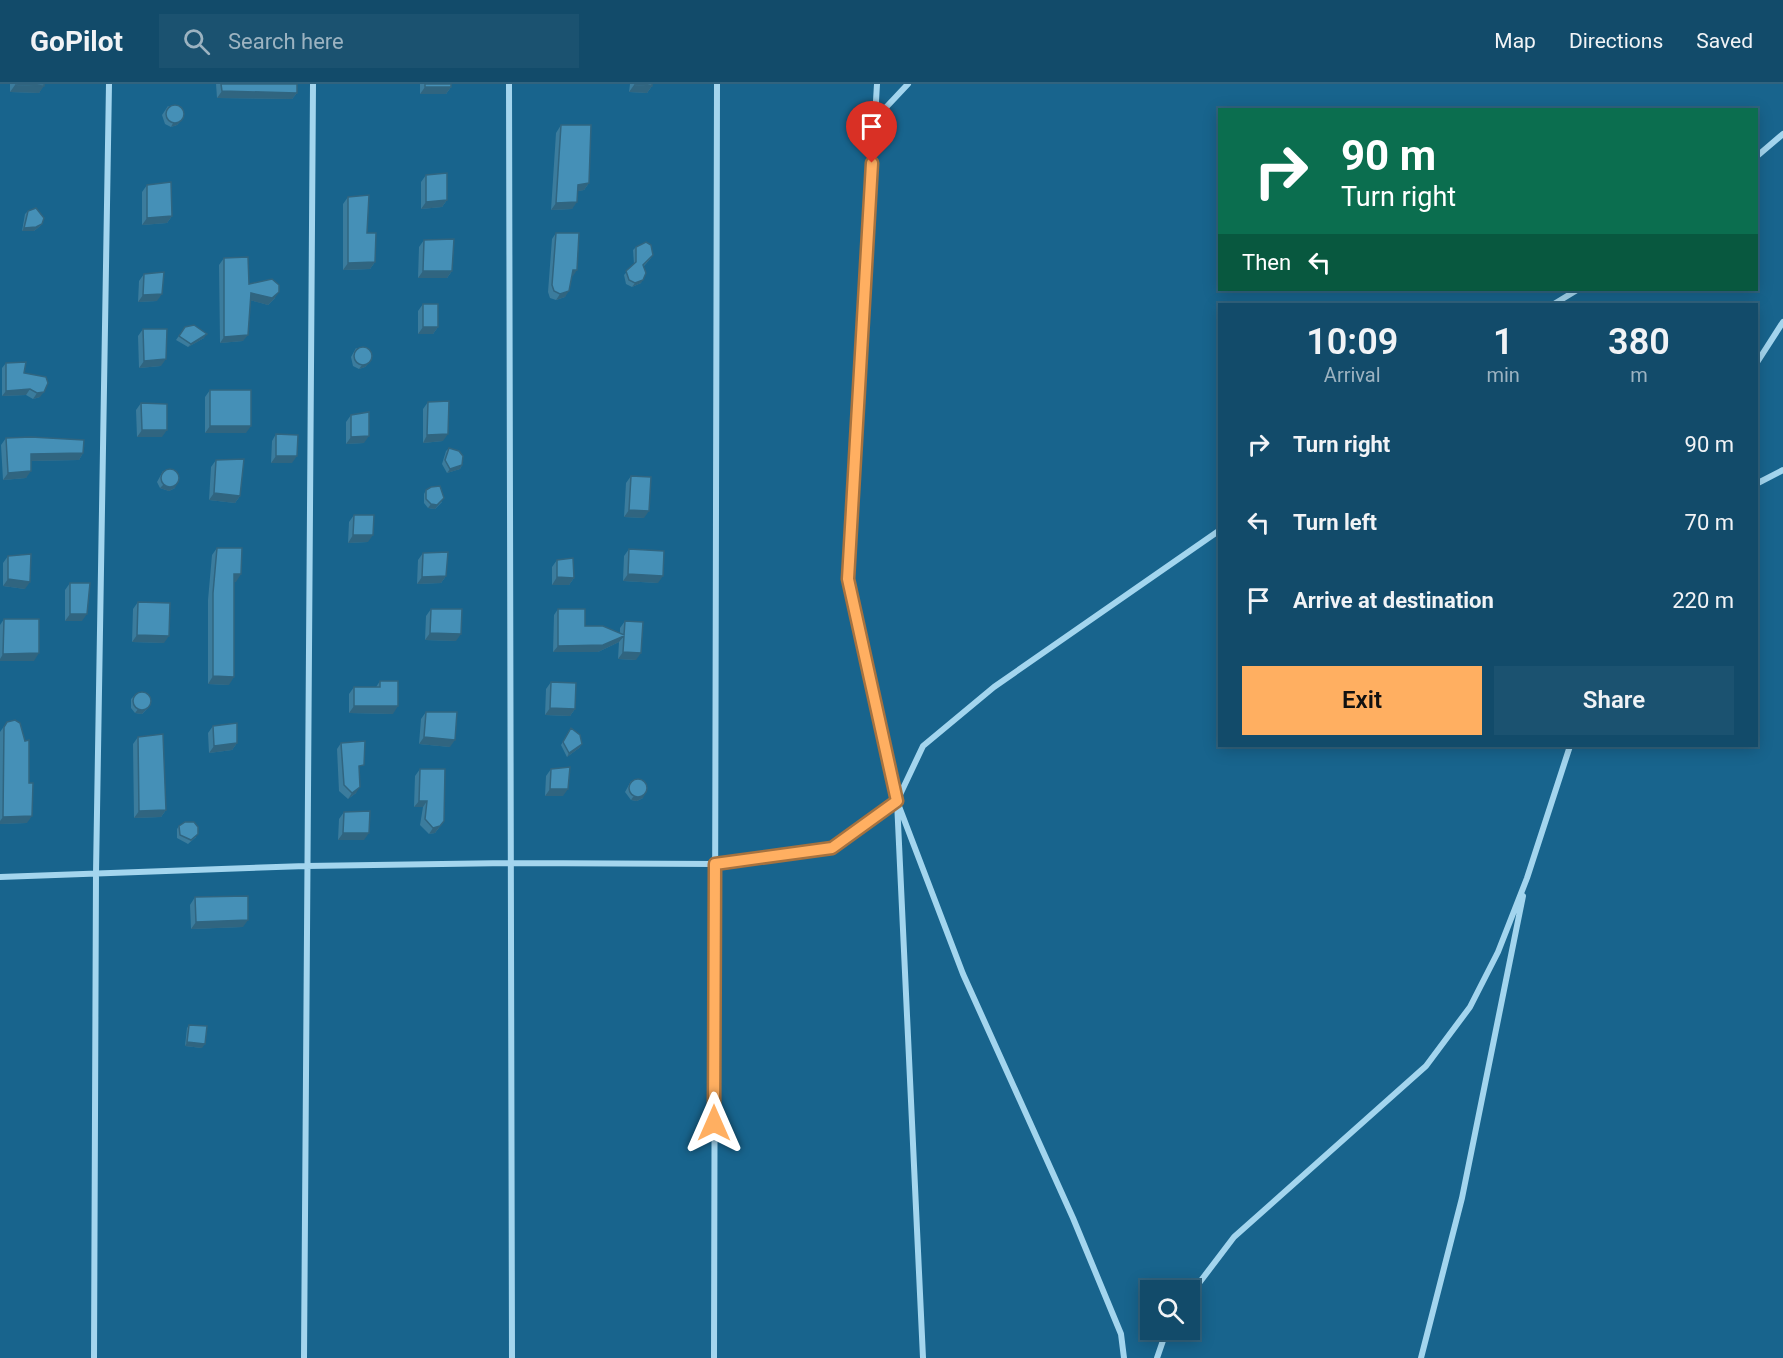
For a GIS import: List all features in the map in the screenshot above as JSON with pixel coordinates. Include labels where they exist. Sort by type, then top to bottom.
[{"type":"street","points":[[94,1358],[96,873],[109,84]]},
{"type":"street","points":[[304,1358],[306,866],[314,84]]},
{"type":"street","points":[[509,84],[512,1358]]},
{"type":"street","points":[[714,1358],[717,84]]},
{"type":"street","points":[[877,84],[848,579],[897,801],[963,974],[1073,1218],[1121,1334],[1124,1358]]},
{"type":"street","points":[[875,118],[908,84]]},
{"type":"street","points":[[1758,155],[1783,134]]},
{"type":"street","points":[[1556,303],[1575,291]]},
{"type":"street","points":[[1758,361],[1783,322]]},
{"type":"street","points":[[1758,483],[1783,470]]},
{"type":"street","points":[[923,1358],[897,801],[923,746],[994,687],[1218,531]]},
{"type":"street","points":[[1200,1282],[1234,1237],[1426,1065],[1470,1007],[1498,952],[1527,879],[1570,747]]},
{"type":"street","points":[[0,877],[306,866],[512,863],[715,864],[832,848],[897,801]]},
{"type":"street","points":[[1420,1358],[1462,1198],[1527,879]]},
{"type":"street","points":[[1157,1358],[1163,1340]]},
{"type":"building","points":[[15,84],[44,84],[44,86]]},
{"type":"building","points":[[221,84],[297,84],[297,93],[222,91]]},
{"type":"building","points":[[425,84],[451,84],[451,87],[425,87]]},
{"type":"building","points":[[175,105],[181,108],[184,114],[181,120],[175,123],[169,120],[166,114],[169,108]]},
{"type":"building","points":[[561,125],[591,125],[589,183],[578,185],[577,202],[556,203]]},
{"type":"building","points":[[447,173],[447,200],[426,202],[426,175]]},
{"type":"building","points":[[171,182],[172,216],[147,218],[147,185]]},
{"type":"building","points":[[369,195],[367,233],[376,233],[375,262],[348,263],[348,197]]},
{"type":"building","points":[[36,208],[44,218],[42,224],[24,228],[28,211]]},
{"type":"building","points":[[556,233],[579,233],[577,270],[573,270],[569,291],[560,294],[554,291],[552,285]]},
{"type":"building","points":[[454,239],[452,271],[423,271],[424,240]]},
{"type":"building","points":[[646,242],[651,245],[653,255],[643,265],[646,273],[643,280],[635,283],[629,280],[626,271],[636,262],[636,247]]},
{"type":"building","points":[[248,257],[249,284],[272,279],[279,285],[279,292],[272,298],[251,293],[248,335],[224,337],[224,258]]},
{"type":"building","points":[[164,272],[162,294],[143,295],[144,274]]},
{"type":"building","points":[[423,304],[438,304],[438,327],[423,327]]},
{"type":"building","points":[[194,325],[207,334],[191,344],[179,336],[185,327]]},
{"type":"building","points":[[143,329],[167,329],[166,359],[144,361]]},
{"type":"building","points":[[363,347],[369,350],[372,356],[369,362],[363,365],[357,362],[354,356],[357,350]]},
{"type":"building","points":[[26,362],[24,373],[46,377],[48,383],[44,392],[37,393],[30,389],[6,391],[6,363]]},
{"type":"building","points":[[210,390],[251,390],[251,426],[210,426]]},
{"type":"building","points":[[449,401],[448,434],[427,435],[428,402]]},
{"type":"building","points":[[141,403],[167,404],[167,430],[142,430]]},
{"type":"building","points":[[369,412],[369,436],[351,437],[351,415]]},
{"type":"building","points":[[276,434],[298,435],[297,456],[276,456]]},
{"type":"building","points":[[6,438],[84,440],[83,453],[31,454],[31,471],[8,473]]},
{"type":"building","points":[[449,448],[459,451],[463,456],[462,465],[450,469],[445,460]]},
{"type":"building","points":[[244,459],[240,496],[214,493],[216,460]]},
{"type":"building","points":[[170,469],[176,472],[179,478],[176,484],[170,487],[164,484],[161,478],[164,472]]},
{"type":"building","points":[[631,476],[651,477],[649,511],[629,510]]},
{"type":"building","points":[[440,486],[444,498],[437,505],[431,504],[426,499],[426,490]]},
{"type":"building","points":[[354,515],[374,515],[373,535],[353,535]]},
{"type":"building","points":[[217,548],[242,548],[241,574],[234,574],[234,677],[213,676],[213,593]]},
{"type":"building","points":[[629,549],[664,551],[663,576],[628,574]]},
{"type":"building","points":[[448,552],[446,576],[422,577],[423,553]]},
{"type":"building","points":[[31,554],[30,582],[8,579],[8,556]]},
{"type":"building","points":[[573,558],[574,578],[557,577],[557,560]]},
{"type":"building","points":[[70,583],[90,583],[87,614],[70,614]]},
{"type":"building","points":[[138,602],[170,603],[169,636],[137,635]]},
{"type":"building","points":[[431,609],[462,609],[461,634],[430,633]]},
{"type":"building","points":[[558,609],[585,609],[585,626],[603,626],[624,635],[625,621],[643,622],[641,653],[623,652],[624,636],[603,645],[558,646]]},
{"type":"building","points":[[4,619],[39,619],[39,653],[3,654]]},
{"type":"building","points":[[380,681],[398,681],[398,706],[354,706],[354,687],[380,687]]},
{"type":"building","points":[[551,682],[576,683],[575,709],[550,708]]},
{"type":"building","points":[[142,692],[150,697],[151,701],[146,709],[142,710],[134,705],[133,701],[138,693]]},
{"type":"building","points":[[426,712],[457,712],[455,740],[424,737]]},
{"type":"building","points":[[15,720],[20,723],[25,741],[29,740],[29,783],[33,783],[32,816],[3,817],[4,727],[7,722]]},
{"type":"building","points":[[237,723],[237,743],[214,746],[213,726]]},
{"type":"building","points":[[571,728],[580,735],[582,744],[569,753],[563,742]]},
{"type":"building","points":[[163,734],[166,810],[139,811],[138,737]]},
{"type":"building","points":[[365,741],[364,765],[359,766],[360,787],[352,793],[344,785],[341,743]]},
{"type":"building","points":[[570,767],[568,789],[550,789],[551,769]]},
{"type":"building","points":[[420,769],[445,769],[444,821],[440,826],[433,828],[425,819],[427,801],[419,801]]},
{"type":"building","points":[[638,779],[644,782],[647,788],[644,794],[638,797],[632,794],[629,788],[632,782]]},
{"type":"building","points":[[370,811],[369,833],[343,833],[344,812]]},
{"type":"building","points":[[185,822],[194,822],[198,827],[198,834],[191,840],[180,835],[179,826]]},
{"type":"building","points":[[248,896],[248,920],[196,922],[195,897]]},
{"type":"building","points":[[189,1025],[207,1026],[205,1044],[187,1042]]},
{"type":"route","points":[[714,1123],[715,864],[832,848],[897,801],[848,579],[872,163]]}]
